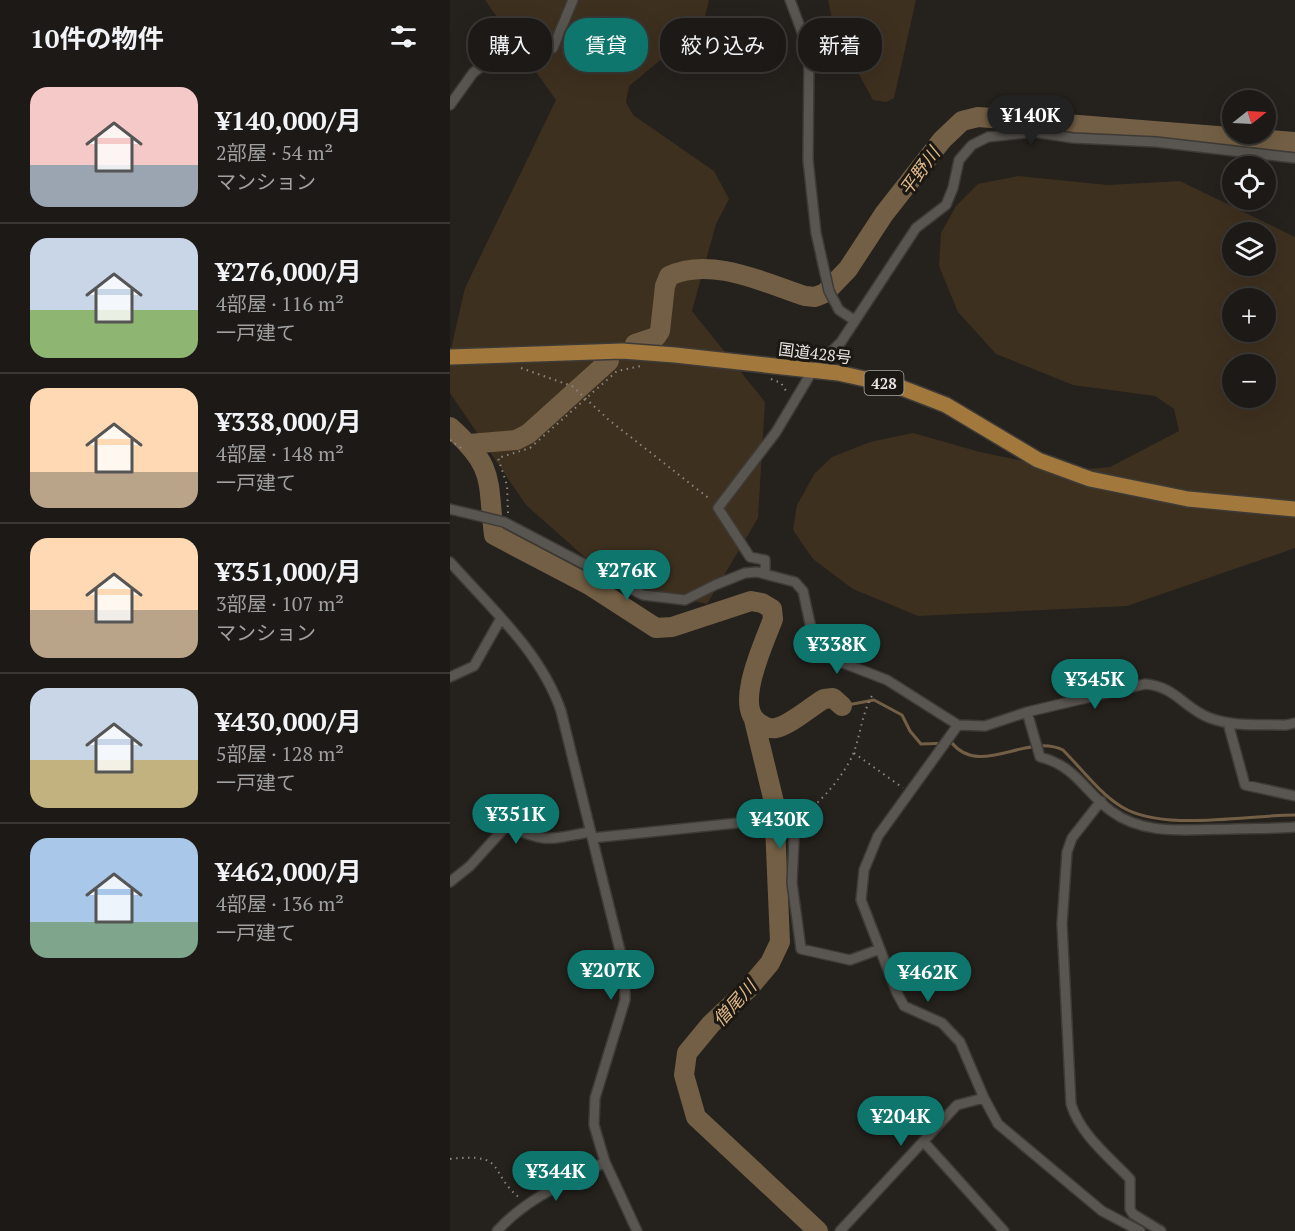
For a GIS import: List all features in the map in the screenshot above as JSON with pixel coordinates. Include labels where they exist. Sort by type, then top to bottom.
[{"type":"highway","name":"国道428号","points":[[450,357],[622,351],[813,370],[868,379],[922,395],[970,418],[1038,460],[1090,479],[1188,499],[1295,509]]},
{"type":"street","points":[[450,105],[473,73],[484,64],[541,55],[553,48],[573,0]]},
{"type":"street","points":[[790,0],[806,43],[809,60],[808,160],[816,233],[829,291],[839,310],[854,320]]},
{"type":"street","points":[[765,572],[765,560],[750,557],[718,508],[789,412],[813,370],[841,342],[916,228],[946,205],[953,188],[958,160],[972,145],[988,137],[1034,132],[1073,138],[1156,142],[1295,158]]},
{"type":"street","points":[[450,509],[484,515],[504,522],[643,595],[686,600],[745,573],[765,572],[795,582],[803,591],[814,642],[825,656],[887,680],[958,725],[985,726],[1028,712],[1145,684],[1161,685],[1208,718],[1227,723],[1286,725],[1295,723]]},
{"type":"street","points":[[450,562],[533,657],[552,686],[625,971],[625,1000],[595,1098],[594,1125],[604,1162],[637,1231]]},
{"type":"street","points":[[450,677],[474,666],[500,620]]},
{"type":"street","points":[[1028,712],[1040,757],[1056,761],[1071,770],[1111,811],[1133,824],[1153,829],[1295,827]]},
{"type":"street","points":[[1227,723],[1245,785],[1295,796]]},
{"type":"street","points":[[958,725],[878,836],[864,870],[861,900],[904,1006],[942,1023],[960,1042],[998,1124],[1102,1211],[1140,1231]]},
{"type":"street","points":[[1101,801],[1072,838],[1067,852],[1062,924],[1071,1104],[1074,1113],[1092,1139],[1130,1179],[1130,1209],[1133,1214],[1161,1231]]},
{"type":"street","points":[[450,882],[470,866],[507,825],[535,839],[546,840],[795,817],[792,883],[801,949],[850,960],[880,949]]},
{"type":"street","points":[[840,1231],[957,1105],[984,1098]]},
{"type":"street","points":[[924,1142],[1004,1231]]},
{"type":"street","points":[[498,1231],[527,1203],[604,1162]]},
{"type":"path","points":[[504,522],[509,503],[507,485],[498,458],[530,448],[617,371],[647,366]]},
{"type":"path","points":[[520,367],[564,382],[718,508]]},
{"type":"path","points":[[769,379],[785,387],[789,412]]},
{"type":"path","points":[[450,440],[461,448]]},
{"type":"path","points":[[795,817],[825,795],[854,753],[863,712],[873,694]]},
{"type":"path","points":[[854,753],[876,766],[909,793]]},
{"type":"path","points":[[450,1159],[475,1156],[485,1158],[494,1165],[517,1196],[527,1203]]},
{"type":"shaded area","points":[[485,0],[709,0],[705,18],[660,18],[660,60],[648,70],[648,18],[564,18],[564,72],[646,72],[629,86],[626,102],[633,115],[714,171],[729,199],[716,224],[692,311],[765,402],[758,518],[707,604],[613,582],[526,505],[450,393],[450,353],[465,288],[556,100],[536,72],[552,72],[552,18],[498,18]]},
{"type":"shaded area","points":[[828,0],[916,0],[894,98],[886,102],[873,100],[858,72],[882,72],[882,18],[832,18]]},
{"type":"shaded area","points":[[1018,176],[1108,185],[1180,181],[1222,201],[1222,210],[1240,210],[1264,222],[1222,222],[1222,276],[1276,276],[1276,228],[1295,237],[1295,548],[1127,606],[918,616],[853,589],[813,559],[793,530],[797,505],[815,473],[832,457],[870,442],[913,433],[980,452],[1070,471],[1110,467],[1179,431],[1174,409],[1155,396],[1073,385],[996,354],[958,312],[939,266],[941,233],[956,206],[978,184]]},
{"type":"waterway","name":"平野川","points":[[635,344],[656,337],[660,331],[665,286],[669,276],[685,271],[720,270],[805,296],[815,297],[825,293],[848,269],[884,214],[942,140],[962,121],[978,117],[1295,142]]},
{"type":"waterway","name":"平野川","points":[[469,444],[516,440],[528,434],[609,361]]},
{"type":"waterway","name":"僧尾川","points":[[450,427],[475,453],[487,475],[494,535],[591,586],[656,628],[672,627],[751,601],[762,603],[772,609],[773,619],[753,673],[749,703],[752,715],[763,726],[776,728],[795,719],[824,699],[833,698],[842,706]]},
{"type":"waterway","points":[[842,706],[874,700],[902,715],[910,731],[921,744],[952,743],[963,753],[976,756],[990,756],[1035,746],[1049,746],[1063,750],[1114,802],[1139,815],[1182,821],[1295,815]]},
{"type":"waterway","name":"僧尾川","points":[[754,720],[774,802],[780,942],[770,963],[749,988],[711,1024],[687,1053],[684,1075],[696,1117],[818,1231]]}]
